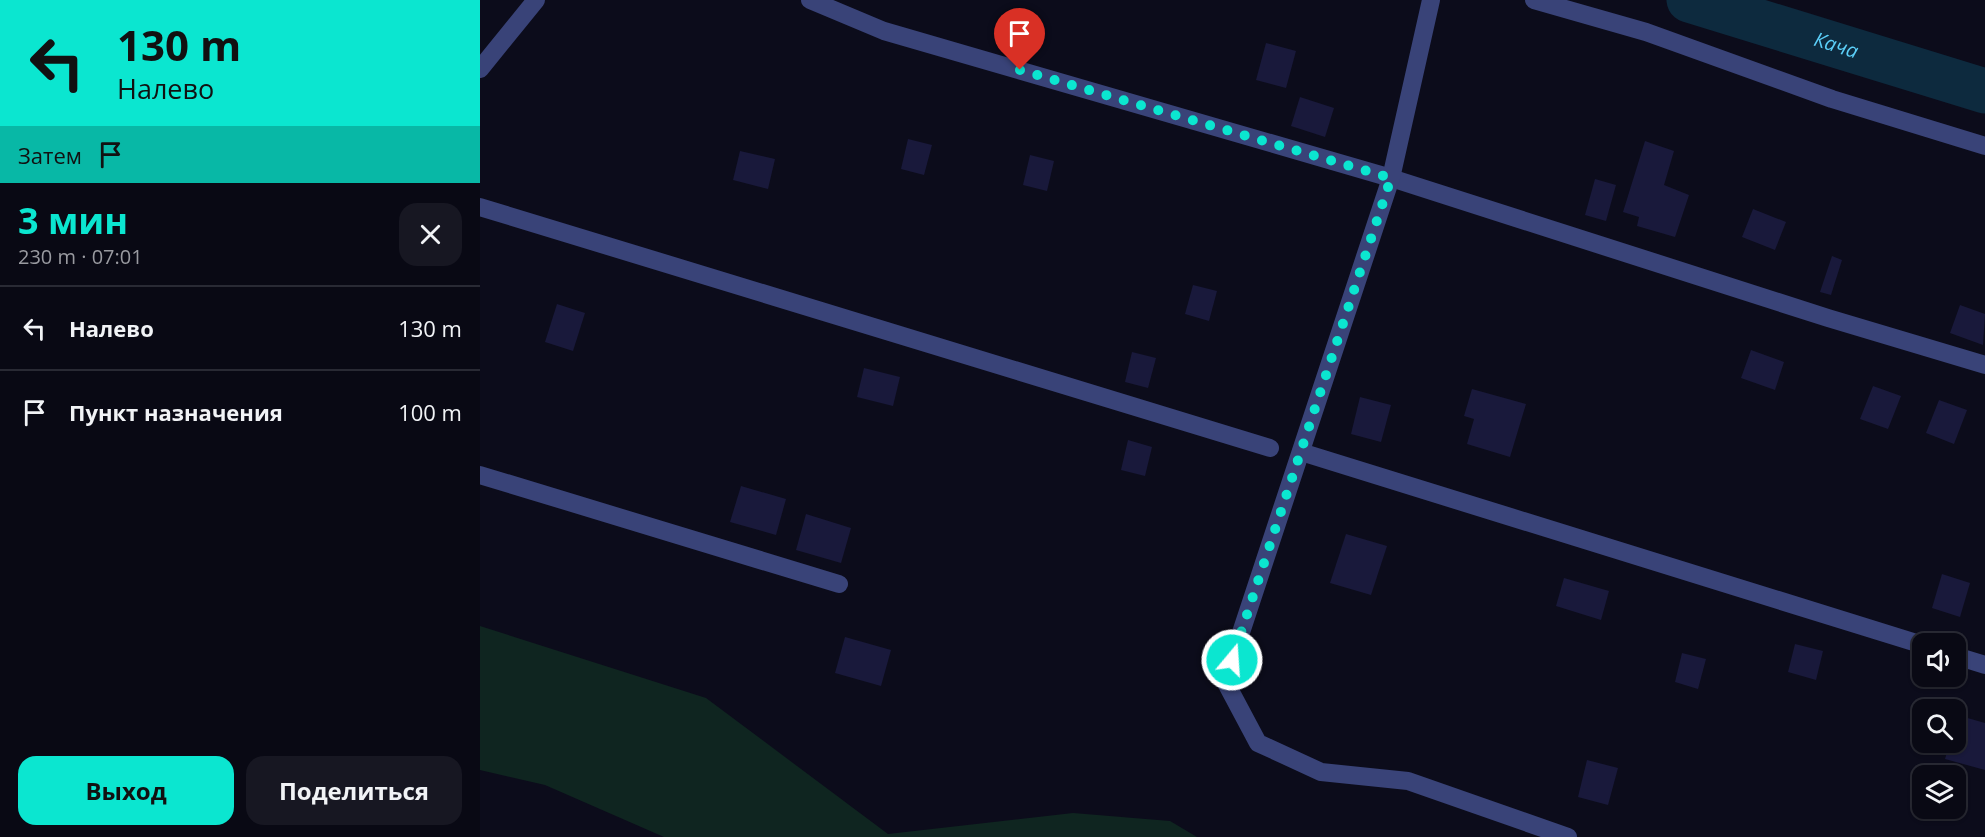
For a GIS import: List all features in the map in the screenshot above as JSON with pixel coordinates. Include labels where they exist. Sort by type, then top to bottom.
[{"type":"street","points":[[480,69],[536,0]]},
{"type":"street","points":[[810,0],[884,31],[1391,178],[1828,318],[1985,365]]},
{"type":"street","points":[[1431,0],[1391,178],[1225,681],[1258,743],[1321,772],[1408,781],[1568,837]]},
{"type":"street","points":[[1534,0],[1646,32],[1832,99],[1985,146]]},
{"type":"street","points":[[480,207],[1270,448]]},
{"type":"street","points":[[1301,452],[1912,642]]},
{"type":"street","points":[[480,476],[839,584]]},
{"type":"street","points":[[1966,659],[1985,664]]},
{"type":"green space","points":[[480,626],[706,698],[888,834],[1073,813],[1170,821],[1197,837],[664,837],[545,785],[480,770]]},
{"type":"building","points":[[1266,43],[1296,51],[1286,88],[1256,80]]},
{"type":"building","points":[[1300,97],[1334,108],[1325,137],[1291,126]]},
{"type":"building","points":[[908,139],[932,145],[924,175],[901,169]]},
{"type":"building","points":[[1645,141],[1674,151],[1664,185],[1689,195],[1675,237],[1637,226],[1639,217],[1623,212]]},
{"type":"building","points":[[740,151],[775,159],[768,189],[733,180]]},
{"type":"building","points":[[1030,155],[1054,161],[1047,191],[1023,185]]},
{"type":"building","points":[[1595,179],[1616,185],[1606,221],[1585,215]]},
{"type":"building","points":[[1753,209],[1786,222],[1775,250],[1742,237]]},
{"type":"building","points":[[1832,256],[1842,260],[1831,295],[1820,292]]},
{"type":"building","points":[[1193,285],[1217,291],[1209,321],[1185,314]]},
{"type":"building","points":[[557,304],[585,313],[573,351],[545,342]]},
{"type":"building","points":[[1960,305],[1985,314],[1983,345],[1950,333]]},
{"type":"building","points":[[1751,350],[1784,362],[1775,390],[1741,378]]},
{"type":"building","points":[[1132,352],[1156,358],[1148,388],[1125,382]]},
{"type":"building","points":[[864,368],[900,377],[893,406],[857,397]]},
{"type":"building","points":[[1873,386],[1901,396],[1888,429],[1860,419]]},
{"type":"building","points":[[1472,389],[1526,404],[1510,457],[1467,444],[1474,419],[1464,416]]},
{"type":"building","points":[[1360,397],[1391,405],[1381,442],[1351,434]]},
{"type":"building","points":[[1939,400],[1967,410],[1954,444],[1926,433]]},
{"type":"building","points":[[1128,440],[1152,447],[1145,476],[1121,470]]},
{"type":"building","points":[[741,486],[786,499],[776,535],[730,522]]},
{"type":"building","points":[[806,514],[851,528],[841,563],[796,550]]},
{"type":"building","points":[[1346,534],[1387,546],[1371,595],[1330,583]]},
{"type":"building","points":[[1942,574],[1970,583],[1960,617],[1932,608]]},
{"type":"building","points":[[1564,578],[1609,591],[1601,620],[1556,606]]},
{"type":"building","points":[[845,637],[891,650],[881,686],[835,673]]},
{"type":"building","points":[[1795,644],[1823,651],[1816,680],[1788,672]]},
{"type":"building","points":[[1682,653],[1706,659],[1698,689],[1675,682]]},
{"type":"building","points":[[1966,718],[1985,723],[1985,770],[1945,759],[1947,753],[1966,753]]},
{"type":"building","points":[[1587,760],[1618,768],[1608,805],[1578,797]]},
{"type":"waterway","name":"Кача","points":[[1689,0],[1985,91]]},
{"type":"route","points":[[1020,70],[1391,178],[1232,660]]}]
